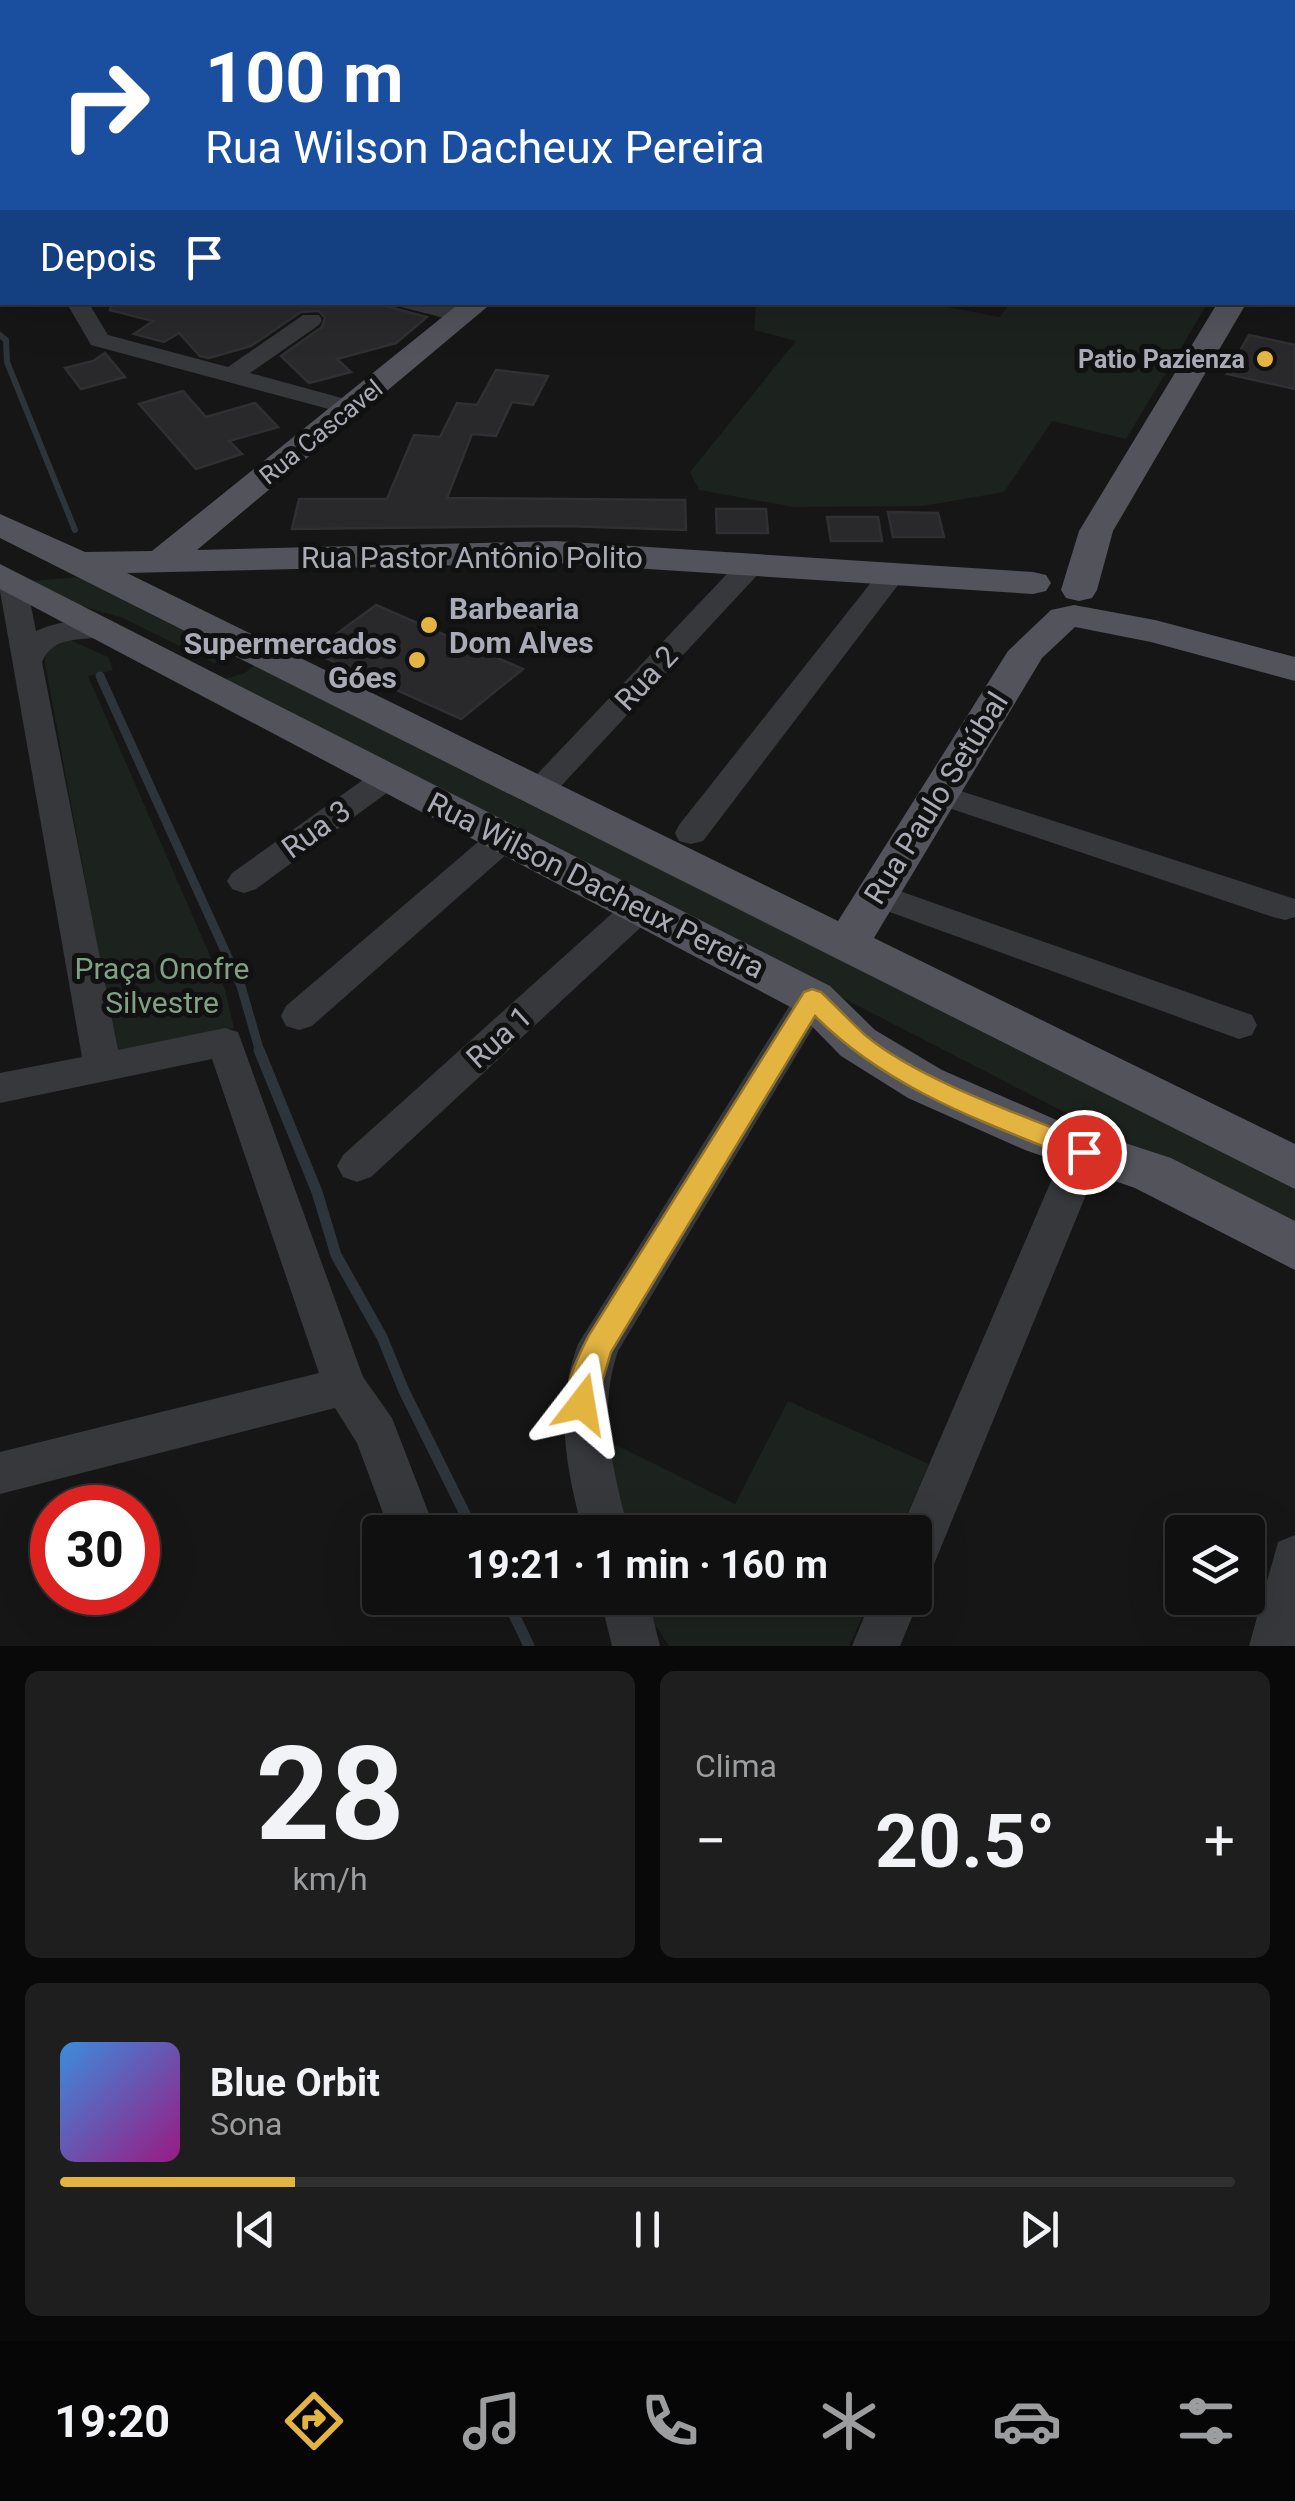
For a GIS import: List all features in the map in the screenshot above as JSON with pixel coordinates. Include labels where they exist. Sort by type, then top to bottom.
[{"type":"main road","name":"Rua Paulo Setúbal","points":[[846,946],[1231,305]]},
{"type":"main road","name":"Rua Cascavel","points":[[167,574],[351,408],[472,309]]},
{"type":"main road","name":"Rua Wilson Dacheux Pereira","points":[[0,524],[78,563],[167,574],[236,642],[1295,1168]]},
{"type":"main road","name":"Rua Pastor Antônio Polito","points":[[167,574],[517,552],[894,572],[944,578],[1295,669]]},
{"type":"main road","points":[[4,576],[78,563]]},
{"type":"main road","name":"Rua Wilson Dacheux Pereira","points":[[4,576],[812,998],[858,1043],[886,1062],[968,1104],[1084,1152],[1153,1173],[1295,1246]]},
{"type":"main road","points":[[188,673],[210,676],[232,669],[242,658],[241,646],[236,642]]},
{"type":"street","points":[[79,305],[98,340],[351,408]]},
{"type":"street","points":[[435,305],[472,309]]},
{"type":"street","points":[[231,376],[311,320]]},
{"type":"street","name":"Rua 2","points":[[538,792],[753,563]]},
{"type":"street","points":[[692,833],[894,572]]},
{"type":"street","points":[[4,576],[30,660],[103,1067]]},
{"type":"street","points":[[30,660],[33,645],[52,634],[104,629]]},
{"type":"street","name":"Rua 3","points":[[244,881],[388,777]]},
{"type":"street","points":[[939,794],[1286,908]]},
{"type":"street","points":[[300,1016],[504,838]]},
{"type":"street","points":[[876,895],[1239,1025]]},
{"type":"street","name":"Rua 1","points":[[357,1166],[640,908]]},
{"type":"street","points":[[602,1515],[582,1426],[588,1370],[599,1344],[812,998]]},
{"type":"street","points":[[0,1088],[225,1042],[345,1386],[376,1433],[407,1515]]},
{"type":"street","points":[[931,1515],[1084,1152]]},
{"type":"street","points":[[0,1473],[345,1386]]},
{"type":"street","points":[[1272,1646],[1295,1558]]},
{"type":"street","points":[[628,1615],[636,1646]]},
{"type":"street","points":[[876,1646],[889,1615]]},
{"type":"green space","points":[[756,305],[937,305],[1000,317],[1009,305],[1207,305],[1126,439],[1052,421],[1004,492],[923,506],[794,507],[699,490],[690,472],[796,341],[754,330]]},
{"type":"green space","points":[[80,577],[230,654],[214,663],[123,618],[75,604],[29,581]]},
{"type":"green space","name":"Praça Onofre Silvestre","points":[[70,640],[108,657],[113,670],[88,676],[225,990],[234,1028],[117,1053],[45,663],[46,650]]},
{"type":"green space","points":[[257,663],[1295,1188],[1295,1231],[224,679],[245,673]]},
{"type":"green space","points":[[788,1401],[929,1464],[906,1515],[619,1515],[606,1440],[735,1504]]},
{"type":"green space","points":[[648,1615],[863,1615],[849,1646],[669,1646]]},
{"type":"building","points":[[111,305],[382,305],[427,317],[396,343],[337,359],[351,372],[309,383],[281,356],[322,327],[325,318],[319,311],[301,312],[251,346],[209,358],[200,356],[179,333],[164,342],[134,334],[153,321],[110,310]]},
{"type":"building","name":"Patio Pazienza","points":[[1249,335],[1295,345],[1295,389],[1227,374]]},
{"type":"building","points":[[105,353],[125,377],[81,389],[65,368],[93,361]]},
{"type":"building","points":[[496,370],[548,376],[533,405],[512,402],[496,436],[472,434],[447,498],[685,500],[686,530],[564,526],[292,529],[299,499],[387,499],[414,435],[440,437],[457,403],[477,405]]},
{"type":"building","points":[[183,391],[206,417],[255,403],[278,427],[229,441],[242,454],[196,469],[139,404]]},
{"type":"building","points":[[716,509],[766,509],[768,533],[717,533]]},
{"type":"building","points":[[888,512],[938,513],[944,537],[893,537]]},
{"type":"building","points":[[827,517],[878,517],[882,541],[831,541]]},
{"type":"building","name":"Supermercados Góes","points":[[376,605],[523,669],[461,719],[312,652]]},
{"type":"waterway","points":[[0,335],[6,340],[7,362],[75,530]]},
{"type":"waterway","points":[[100,676],[241,986],[260,1052]]},
{"type":"waterway","points":[[259,1050],[317,1192],[336,1255],[382,1337],[404,1391],[466,1515]]},
{"type":"waterway","points":[[514,1615],[529,1646]]},
{"type":"place","name":"Patio Pazienza","points":[[1265,359]]},
{"type":"place","name":"Barbearia Dom Alves","points":[[429,625]]},
{"type":"place","name":"Supermercados Góes","points":[[417,660]]},
{"type":"route","points":[[582,1404],[588,1370],[599,1344],[812,998],[858,1043],[886,1062],[968,1104],[1084,1152]]}]
